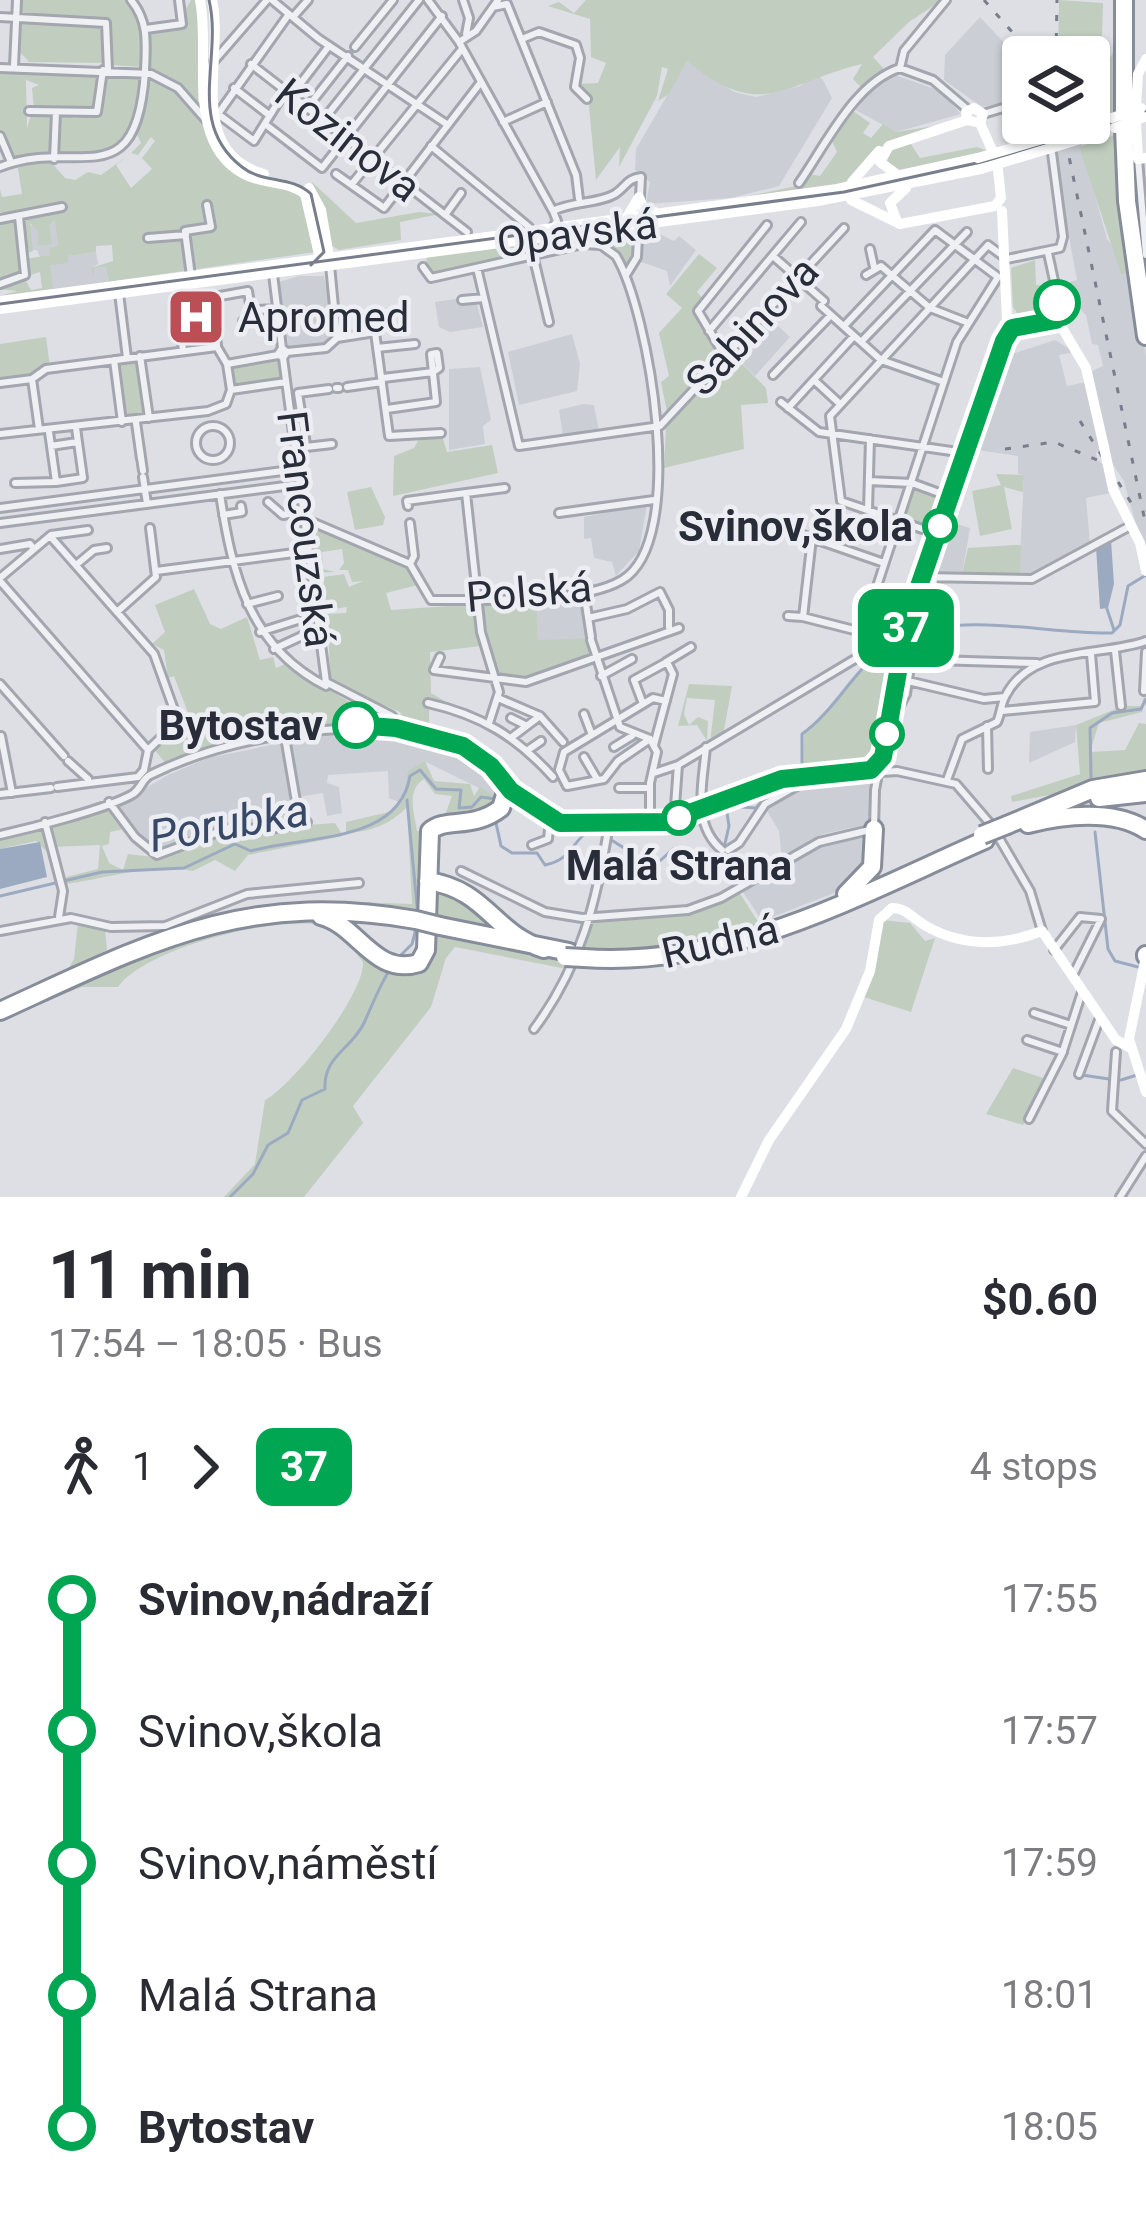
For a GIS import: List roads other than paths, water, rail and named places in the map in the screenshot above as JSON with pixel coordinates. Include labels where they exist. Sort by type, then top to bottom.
[{"type":"highway","points":[[1126,0],[1126,201],[1146,336]]},
{"type":"highway","points":[[1128,118],[1146,302]]},
{"type":"highway","points":[[996,832],[1094,789],[1146,780]]},
{"type":"highway","name":"Rudná","points":[[116,961],[220,926],[314,914],[428,924],[576,955],[654,954],[721,944],[996,832],[1071,808],[1146,795]]},
{"type":"highway","points":[[314,914],[336,921],[385,961],[414,965],[426,953],[428,858],[434,825],[466,825],[502,800]]},
{"type":"highway","points":[[996,832],[1076,818],[1121,819],[1146,830]]},
{"type":"highway","points":[[841,899],[871,871],[874,829]]},
{"type":"highway","name":"Rudná","points":[[0,1013],[197,926],[264,913],[338,910],[576,955],[670,957],[744,942],[996,832]]},
{"type":"highway","points":[[428,858],[436,876],[456,878],[513,938],[544,949]]},
{"type":"highway","points":[[428,881],[456,878]]},
{"type":"highway","points":[[428,924],[435,890],[456,878]]},
{"type":"highway","points":[[469,932],[490,928],[493,912]]},
{"type":"highway","points":[[358,942],[358,925],[378,919]]},
{"type":"main road","points":[[200,0],[206,119],[240,172],[305,194],[325,262]]},
{"type":"main road","points":[[212,0],[217,130],[246,167],[298,181],[312,191],[325,262]]},
{"type":"main road","points":[[1142,158],[1128,118],[1146,59]]},
{"type":"main road","points":[[836,188],[860,178],[886,144],[974,117],[992,150]]},
{"type":"main road","name":"Opavská","points":[[0,305],[428,253],[639,220],[818,201],[979,164],[1128,118]]},
{"type":"main road","points":[[905,224],[894,217],[890,203],[908,180],[886,171],[880,157],[890,145],[914,136]]},
{"type":"main road","points":[[998,170],[1008,305],[1014,324],[1060,321],[1086,368],[1113,489],[1146,570]]},
{"type":"main road","name":"Opavská","points":[[0,305],[908,180]]},
{"type":"main road","points":[[624,218],[639,197],[646,210],[660,212]]},
{"type":"main road","points":[[818,201],[858,201],[905,224],[999,205]]},
{"type":"main road","points":[[425,275],[428,253]]},
{"type":"main road","points":[[410,255],[425,275]]},
{"type":"main road","points":[[741,1197],[770,1140],[852,1017],[870,971],[883,913],[901,908],[926,926],[961,940],[1022,938],[1042,931],[1124,1046],[1146,1092]]},
{"type":"main road","points":[[1022,938],[1035,929],[1038,917]]},
{"type":"main road","points":[[1022,938],[1052,949]]},
{"type":"main road","points":[[1124,1046],[1146,956]]},
{"type":"street","points":[[14,66],[17,0]]},
{"type":"street","points":[[0,166],[96,158],[130,135],[141,111],[146,29],[131,0]]},
{"type":"street","points":[[146,29],[182,24],[179,0]]},
{"type":"street","points":[[214,61],[270,0],[448,125]]},
{"type":"street","points":[[206,119],[308,0]]},
{"type":"street","points":[[355,47],[393,0]]},
{"type":"street","points":[[323,120],[423,0],[462,43],[553,211],[557,221],[551,228]]},
{"type":"street","points":[[462,43],[470,27],[463,0]]},
{"type":"street","points":[[901,68],[904,51],[946,0]]},
{"type":"street","points":[[352,184],[462,43],[496,4],[507,4],[577,179],[579,199]]},
{"type":"street","points":[[234,88],[322,168],[442,16]]},
{"type":"street","points":[[0,17],[106,23],[99,110],[29,111]]},
{"type":"street","points":[[522,39],[539,32],[550,40],[572,41],[580,58],[575,87],[587,99]]},
{"type":"street","points":[[214,108],[254,141],[330,45]]},
{"type":"street","points":[[307,108],[348,56]]},
{"type":"street","name":"Kozinova","points":[[251,64],[466,232]]},
{"type":"street","points":[[0,68],[145,73],[173,84],[217,130]]},
{"type":"street","points":[[799,183],[850,110],[883,74],[901,68],[933,80],[974,117],[1002,108]]},
{"type":"street","points":[[336,174],[384,208],[481,82]]},
{"type":"street","points":[[503,122],[547,102]]},
{"type":"street","points":[[54,159],[56,112]]},
{"type":"street","points":[[0,136],[11,162]]},
{"type":"street","points":[[431,146],[529,227]]},
{"type":"street","points":[[937,534],[841,501],[831,413],[988,245],[1006,259],[1052,252],[1064,238],[1052,153]]},
{"type":"street","points":[[1142,158],[1146,255]]},
{"type":"street","points":[[553,211],[579,199],[614,194],[624,183],[641,177],[637,257],[625,279]]},
{"type":"street","points":[[624,183],[633,184],[639,197]]},
{"type":"street","name":"Kozinova","points":[[445,215],[461,194]]},
{"type":"street","points":[[148,238],[211,227],[207,205]]},
{"type":"street","points":[[0,219],[62,207]]},
{"type":"street","points":[[0,284],[25,275],[19,217]]},
{"type":"street","points":[[709,332],[801,222]]},
{"type":"street","points":[[724,355],[698,311],[767,225]]},
{"type":"street","name":"Sabinova","points":[[660,426],[844,228]]},
{"type":"street","points":[[844,326],[935,230],[998,277],[967,322],[944,382],[862,632]]},
{"type":"street","points":[[965,454],[811,430],[784,405],[967,232]]},
{"type":"street","points":[[186,235],[194,299]]},
{"type":"street","points":[[425,275],[595,244],[610,250],[621,264],[632,266]]},
{"type":"street","points":[[870,249],[874,267]]},
{"type":"street","points":[[1052,252],[1060,321]]},
{"type":"street","points":[[533,255],[549,322]]},
{"type":"street","points":[[772,256],[880,360],[944,382]]},
{"type":"street","points":[[325,262],[337,338]]},
{"type":"street","name":"Polská","points":[[268,502],[284,515],[304,515],[410,564],[429,600],[584,591],[621,580],[638,566],[649,541],[660,426],[621,264]]},
{"type":"street","points":[[628,292],[632,266]]},
{"type":"street","points":[[874,267],[894,274],[930,308],[967,322]]},
{"type":"street","points":[[866,275],[874,267]]},
{"type":"street","points":[[477,268],[520,446],[660,426]]},
{"type":"street","name":"Francouzská","points":[[273,273],[328,686],[388,714],[396,728]]},
{"type":"street","points":[[184,351],[178,304],[248,290],[250,304]]},
{"type":"street","points":[[119,293],[128,358]]},
{"type":"street","points":[[463,300],[484,298]]},
{"type":"street","points":[[0,434],[136,421],[226,404],[231,390],[227,364],[217,346],[210,299]]},
{"type":"street","points":[[243,321],[256,310],[277,308]]},
{"type":"street","points":[[773,375],[831,315]]},
{"type":"street","points":[[456,878],[544,912],[592,918],[696,909],[819,842],[874,829],[879,772],[904,636],[1004,341],[1014,324]]},
{"type":"street","name":"Francouzská","points":[[283,353],[326,348],[337,338],[375,328],[377,348]]},
{"type":"street","points":[[415,344],[377,348],[386,409],[395,439],[441,433]]},
{"type":"street","points":[[0,383],[32,379],[46,369],[217,346]]},
{"type":"street","points":[[227,364],[283,353]]},
{"type":"street","points":[[140,356],[148,418]]},
{"type":"street","points":[[114,360],[122,422]]},
{"type":"street","points":[[288,395],[433,372],[436,402],[386,409]]},
{"type":"street","points":[[32,379],[39,429]]},
{"type":"street","points":[[814,380],[839,404]]},
{"type":"street","points":[[231,390],[286,382]]},
{"type":"street","points":[[298,393],[306,447],[332,444]]},
{"type":"street","points":[[208,411],[211,427]]},
{"type":"street","points":[[136,421],[147,504]]},
{"type":"street","points":[[211,427],[225,429],[228,454],[206,460],[198,432],[211,427]]},
{"type":"street","points":[[15,482],[83,478],[76,428]]},
{"type":"street","points":[[49,432],[56,482]]},
{"type":"street","points":[[294,440],[305,438]]},
{"type":"street","points":[[868,510],[870,439]]},
{"type":"street","points":[[51,446],[78,442]]},
{"type":"street","points":[[0,508],[298,469]]},
{"type":"street","points":[[276,472],[278,487]]},
{"type":"street","points":[[69,480],[72,498]]},
{"type":"street","points":[[869,482],[912,483],[950,497]]},
{"type":"street","points":[[0,523],[300,484]]},
{"type":"street","points":[[408,506],[407,501],[505,488]]},
{"type":"street","points":[[466,493],[481,632],[499,698],[489,723]]},
{"type":"street","points":[[220,494],[232,561],[260,632],[274,649],[328,686]]},
{"type":"street","points":[[560,513],[654,500]]},
{"type":"street","points":[[223,514],[242,512],[241,506]]},
{"type":"street","points":[[410,523],[414,556],[410,564]]},
{"type":"street","points":[[923,577],[1032,579],[1130,526]]},
{"type":"street","points":[[150,527],[156,571]]},
{"type":"street","points":[[88,530],[50,536],[0,580],[148,750]]},
{"type":"street","points":[[797,533],[884,563]]},
{"type":"street","points":[[0,835],[136,792],[148,750],[177,718],[154,653],[50,536]]},
{"type":"street","points":[[803,616],[812,538]]},
{"type":"street","points":[[0,549],[30,544],[34,549]]},
{"type":"street","points":[[76,565],[94,550],[106,548]]},
{"type":"street","points":[[118,611],[156,571],[309,551]]},
{"type":"street","points":[[932,605],[934,578]]},
{"type":"street","points":[[877,587],[915,599]]},
{"type":"street","points":[[584,591],[595,660],[617,721],[652,742]]},
{"type":"street","points":[[588,618],[626,609],[660,592],[669,610],[669,627]]},
{"type":"street","points":[[247,604],[278,596]]},
{"type":"street","points":[[788,616],[822,618],[862,632],[872,649]]},
{"type":"street","points":[[260,632],[298,620]]},
{"type":"street","points":[[274,649],[319,628]]},
{"type":"street","points":[[440,657],[434,670],[526,682],[680,628]]},
{"type":"street","points":[[654,773],[678,765],[872,649],[904,636]]},
{"type":"street","points":[[894,716],[908,681],[914,638]]},
{"type":"street","points":[[900,659],[1037,663],[1115,651],[1145,640]]},
{"type":"street","points":[[643,704],[634,680],[691,647]]},
{"type":"street","points":[[1115,651],[1121,706]]},
{"type":"street","points":[[1144,691],[1146,652]]},
{"type":"street","points":[[1002,711],[1034,712],[1095,702],[1091,654]]},
{"type":"street","points":[[601,676],[632,659]]},
{"type":"street","points":[[650,823],[652,742],[673,674],[666,662]]},
{"type":"street","points":[[947,780],[962,739],[997,722],[1005,697],[1037,663]]},
{"type":"street","points":[[908,681],[983,699],[1005,697]]},
{"type":"street","points":[[0,683],[88,779]]},
{"type":"street","points":[[564,747],[656,697],[667,700]]},
{"type":"street","points":[[499,698],[540,716],[564,747]]},
{"type":"street","points":[[428,703],[489,723],[512,736],[555,781],[567,786],[608,777],[618,761],[652,742]]},
{"type":"street","points":[[584,714],[592,735]]},
{"type":"street","points":[[512,736],[540,716]]},
{"type":"street","points":[[511,718],[525,725]]},
{"type":"street","points":[[0,794],[88,779],[144,776],[338,726],[396,728],[468,749],[502,800],[550,820],[608,831],[701,812],[773,782],[897,771],[947,780],[971,797],[1030,891],[1042,931]]},
{"type":"street","points":[[987,726],[988,769]]},
{"type":"street","points":[[614,747],[635,734]]},
{"type":"street","points":[[1,736],[11,793]]},
{"type":"street","points":[[109,802],[135,837],[157,856],[229,828],[273,829],[303,820],[285,737]]},
{"type":"street","points":[[528,750],[541,741]]},
{"type":"street","points":[[564,747],[559,770],[567,786]]},
{"type":"street","points":[[706,747],[701,812],[709,838],[725,850],[739,843],[765,804],[804,779]]},
{"type":"street","points":[[584,757],[597,779]]},
{"type":"street","points":[[883,757],[897,771]]},
{"type":"street","points":[[866,772],[883,757]]},
{"type":"street","points":[[674,820],[678,765]]},
{"type":"street","points":[[619,788],[650,788]]},
{"type":"street","points":[[532,845],[548,839],[550,820]]},
{"type":"street","points":[[45,823],[58,882],[59,918]]},
{"type":"street","points":[[34,826],[44,832]]},
{"type":"street","points":[[534,1029],[562,986],[592,918],[608,831]]},
{"type":"street","points":[[0,931],[59,918],[111,927],[165,926],[247,893],[358,883]]},
{"type":"street","points":[[1052,949],[1080,917],[1101,919],[1072,976]]},
{"type":"street","points":[[1029,1119],[1063,1052],[1082,992]]},
{"type":"street","points":[[1034,1012],[1071,1025]]},
{"type":"street","points":[[1078,1074],[1100,1017]]},
{"type":"street","points":[[1027,1040],[1063,1052]]},
{"type":"street","points":[[1124,1046],[1112,1112],[1146,1144]]},
{"type":"street","points":[[1120,1197],[1146,1156]]},
{"type":"water","points":[[1111,540],[1114,584],[1108,608],[1100,609],[1096,547]]},
{"type":"water","points":[[40,842],[47,877],[0,889],[0,849]]},
{"type":"waterway","name":"Porubka","points":[[802,774],[802,734],[878,653],[903,638],[960,625],[1112,633],[1120,625],[1128,586],[1146,575]]},
{"type":"waterway","points":[[1107,609],[1114,630]]},
{"type":"waterway","points":[[1091,777],[1090,728],[1112,713],[1141,709],[1146,699]]},
{"type":"waterway","name":"Porubka","points":[[0,896],[102,872],[184,868],[235,844],[251,851],[347,833],[388,814],[402,798],[410,776],[420,770],[436,789],[461,790],[459,808],[472,807],[481,797],[495,799]]},
{"type":"waterway","name":"Porubka","points":[[496,823],[501,846],[512,853],[537,853],[545,865],[562,858],[594,829],[624,848],[637,871],[651,869],[673,849],[700,865],[723,852],[729,826],[726,806],[756,808],[775,786],[799,782]]},
{"type":"waterway","points":[[407,800],[418,916]]},
{"type":"waterway","points":[[1095,832],[1108,949],[1115,961],[1138,967]]},
{"type":"waterway","points":[[399,957],[412,944],[417,925]]},
{"type":"waterway","points":[[230,1197],[253,1174],[268,1145],[288,1133],[302,1100],[325,1089],[333,1060],[359,1032],[390,969]]},
{"type":"waterway","points":[[1082,1075],[1109,1079]]},
{"type":"waterway","points":[[1121,1080],[1137,1075]]},
{"type":"tram line","points":[[209,0],[209,89],[215,130],[225,150],[242,167],[311,194],[324,252],[311,265]]},
{"type":"tram line","points":[[0,304],[844,192],[995,159],[1146,111]]},
{"type":"railway","points":[[984,0],[1016,36]]},
{"type":"railway","points":[[1056,36],[1057,0]]},
{"type":"railway","points":[[1066,144],[1146,526]]},
{"type":"railway","points":[[1080,421],[1135,509]]},
{"type":"railway","points":[[1005,449],[1054,442],[1102,462]]},
{"type":"place","name":"Apromed","points":[[196,317]]},
{"type":"place","name":"Svinov,škola","points":[[940,526]]},
{"type":"place","name":"Bytostav","points":[[356,725]]},
{"type":"place","name":"Malá Strana","points":[[679,818]]}]
